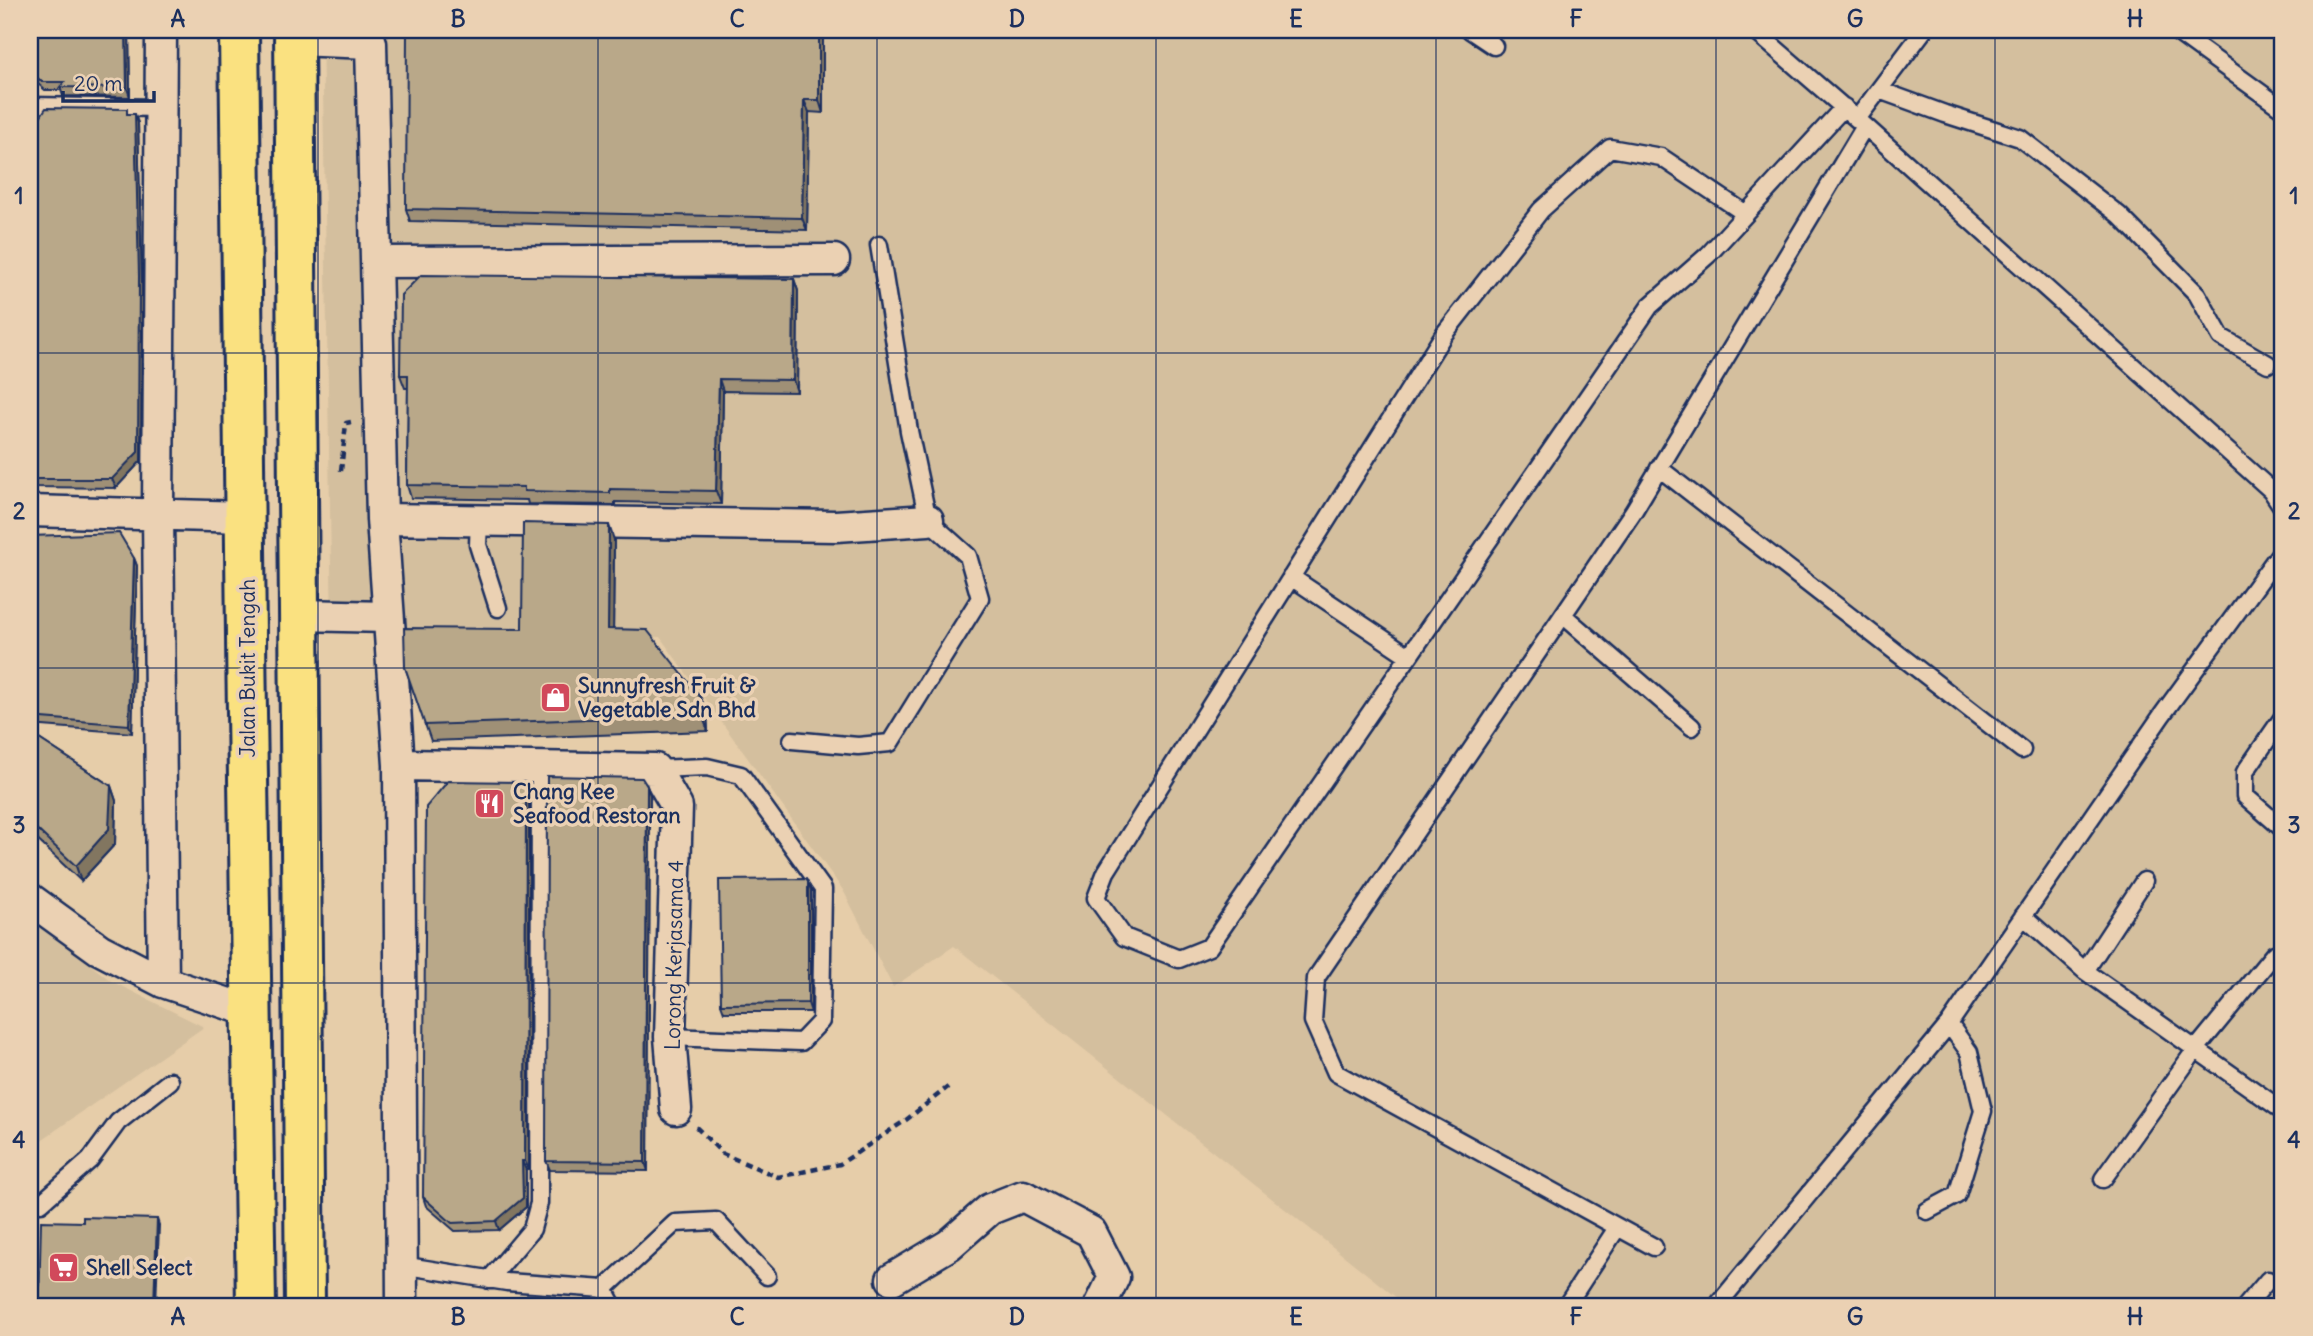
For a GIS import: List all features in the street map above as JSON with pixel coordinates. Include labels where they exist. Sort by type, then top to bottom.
[{"type":"highway","name":"Jalan Bukit Tengah","points":[[239,30],[256,1306]]},
{"type":"highway","points":[[294,35],[305,1306]]},
{"type":"street","points":[[161,30],[158,513],[163,982]]},
{"type":"street","points":[[294,35],[371,36],[382,519],[399,765],[402,1306]]},
{"type":"street","points":[[377,262],[834,260]]},
{"type":"street","points":[[30,511],[246,517]]},
{"type":"street","points":[[382,519],[836,526],[928,520]]},
{"type":"street","points":[[300,615],[387,617]]},
{"type":"street","points":[[399,765],[655,769]]},
{"type":"street","name":"Lorong Kerjasama 4","points":[[655,769],[677,807],[670,1037],[676,1109]]},
{"type":"street","points":[[30,899],[99,949],[163,982],[250,1011]]},
{"type":"street","points":[[892,1279],[949,1245],[990,1209],[1023,1196],[1091,1232],[1114,1278],[1100,1306]]},
{"type":"lane","points":[[1470,30],[1494,46]]},
{"type":"lane","points":[[1754,30],[1861,122],[2272,490],[2283,508]]},
{"type":"lane","points":[[1654,1247],[1336,1073],[1313,1021],[1316,978],[1633,512],[1879,90],[1924,30]]},
{"type":"lane","points":[[2174,30],[2283,108]]},
{"type":"lane","points":[[1879,90],[2020,138],[2119,215],[2197,294],[2221,337],[2268,364]]},
{"type":"lane","points":[[30,106],[162,108]]},
{"type":"lane","points":[[1746,214],[1661,157],[1610,148],[1541,209],[1444,334],[1106,872],[1096,898],[1124,937],[1178,959],[1209,947],[1650,306],[1708,255],[1746,214],[1844,107]]},
{"type":"lane","points":[[792,740],[858,746],[890,743],[980,598],[968,556],[928,520],[909,431],[879,245]]},
{"type":"lane","points":[[1659,468],[2022,750]]},
{"type":"lane","points":[[480,520],[478,545],[498,608]]},
{"type":"lane","points":[[1724,1305],[1949,1024],[2162,715],[2283,549]]},
{"type":"lane","points":[[1291,577],[1409,656]]},
{"type":"lane","points":[[1563,615],[1692,727]]},
{"type":"lane","points":[[2283,717],[2245,772],[2245,796],[2283,829]]},
{"type":"lane","points":[[655,769],[707,767],[741,775],[823,889],[821,1021],[801,1042],[670,1037]]},
{"type":"lane","points":[[489,1280],[532,1229],[539,1203],[540,768]]},
{"type":"lane","points":[[2085,971],[2144,881]]},
{"type":"lane","points":[[2023,916],[2085,971],[2283,1111]]},
{"type":"lane","points":[[2103,1179],[2196,1049],[2274,954]]},
{"type":"lane","points":[[1927,1211],[1957,1195],[1983,1111],[1969,1052],[1949,1024]]},
{"type":"lane","points":[[41,1203],[90,1160],[118,1122],[170,1081]]},
{"type":"lane","points":[[401,1265],[489,1280],[604,1289],[675,1223],[716,1221],[767,1276]]},
{"type":"lane","points":[[1566,1306],[1618,1228]]},
{"type":"lane","points":[[2246,1306],[2268,1280]]},
{"type":"lane","points":[[604,1289],[613,1306]]},
{"type":"path","points":[[341,471],[346,423]]},
{"type":"path","points":[[676,1109],[723,1154],[778,1177],[840,1164],[906,1120],[947,1087]]},
{"type":"shaded area","points":[[322,30],[2283,30],[2283,1306],[1407,1306],[954,946],[893,987],[843,890],[660,637],[332,628]]},
{"type":"shaded area","points":[[30,917],[111,981],[204,1027],[30,1148]]},
{"type":"building","points":[[30,30],[126,30],[127,88],[60,87],[64,82],[42,82],[30,71]]},
{"type":"building","points":[[407,30],[819,30],[819,100],[804,100],[802,218],[406,209]]},
{"type":"building","points":[[46,108],[127,109],[127,114],[135,114],[139,276],[138,452],[112,479],[30,477],[30,132]]},
{"type":"building","points":[[421,275],[794,279],[793,380],[719,379],[716,491],[610,489],[610,493],[524,491],[524,487],[407,485],[408,375],[400,375],[401,295]]},
{"type":"building","name":"Sunnyfresh Fruit & Vegetable Sdn Bhd","points":[[523,523],[609,525],[608,629],[647,630],[701,698],[702,715],[425,725],[405,667],[404,628],[522,629]]},
{"type":"building","points":[[119,533],[134,558],[129,725],[30,717],[30,536]]},
{"type":"building","points":[[30,733],[111,786],[109,829],[76,866],[30,823]]},
{"type":"building","points":[[547,776],[642,778],[647,786],[645,1162],[546,1161]]},
{"type":"building","points":[[448,781],[526,782],[523,1198],[496,1221],[452,1223],[423,1197],[426,807]]},
{"type":"building","points":[[806,879],[808,1003],[721,1004],[719,880]]},
{"type":"building","points":[[83,1217],[157,1219],[154,1306],[39,1305],[41,1221],[83,1222]]},
{"type":"place","name":"Sunnyfresh Fruit & Vegetable Sdn Bhd","points":[[555,697]]},
{"type":"place","name":"Chang Kee Seafood Restoran","points":[[490,803]]},
{"type":"place","name":"Shell Select","points":[[63,1267]]}]
